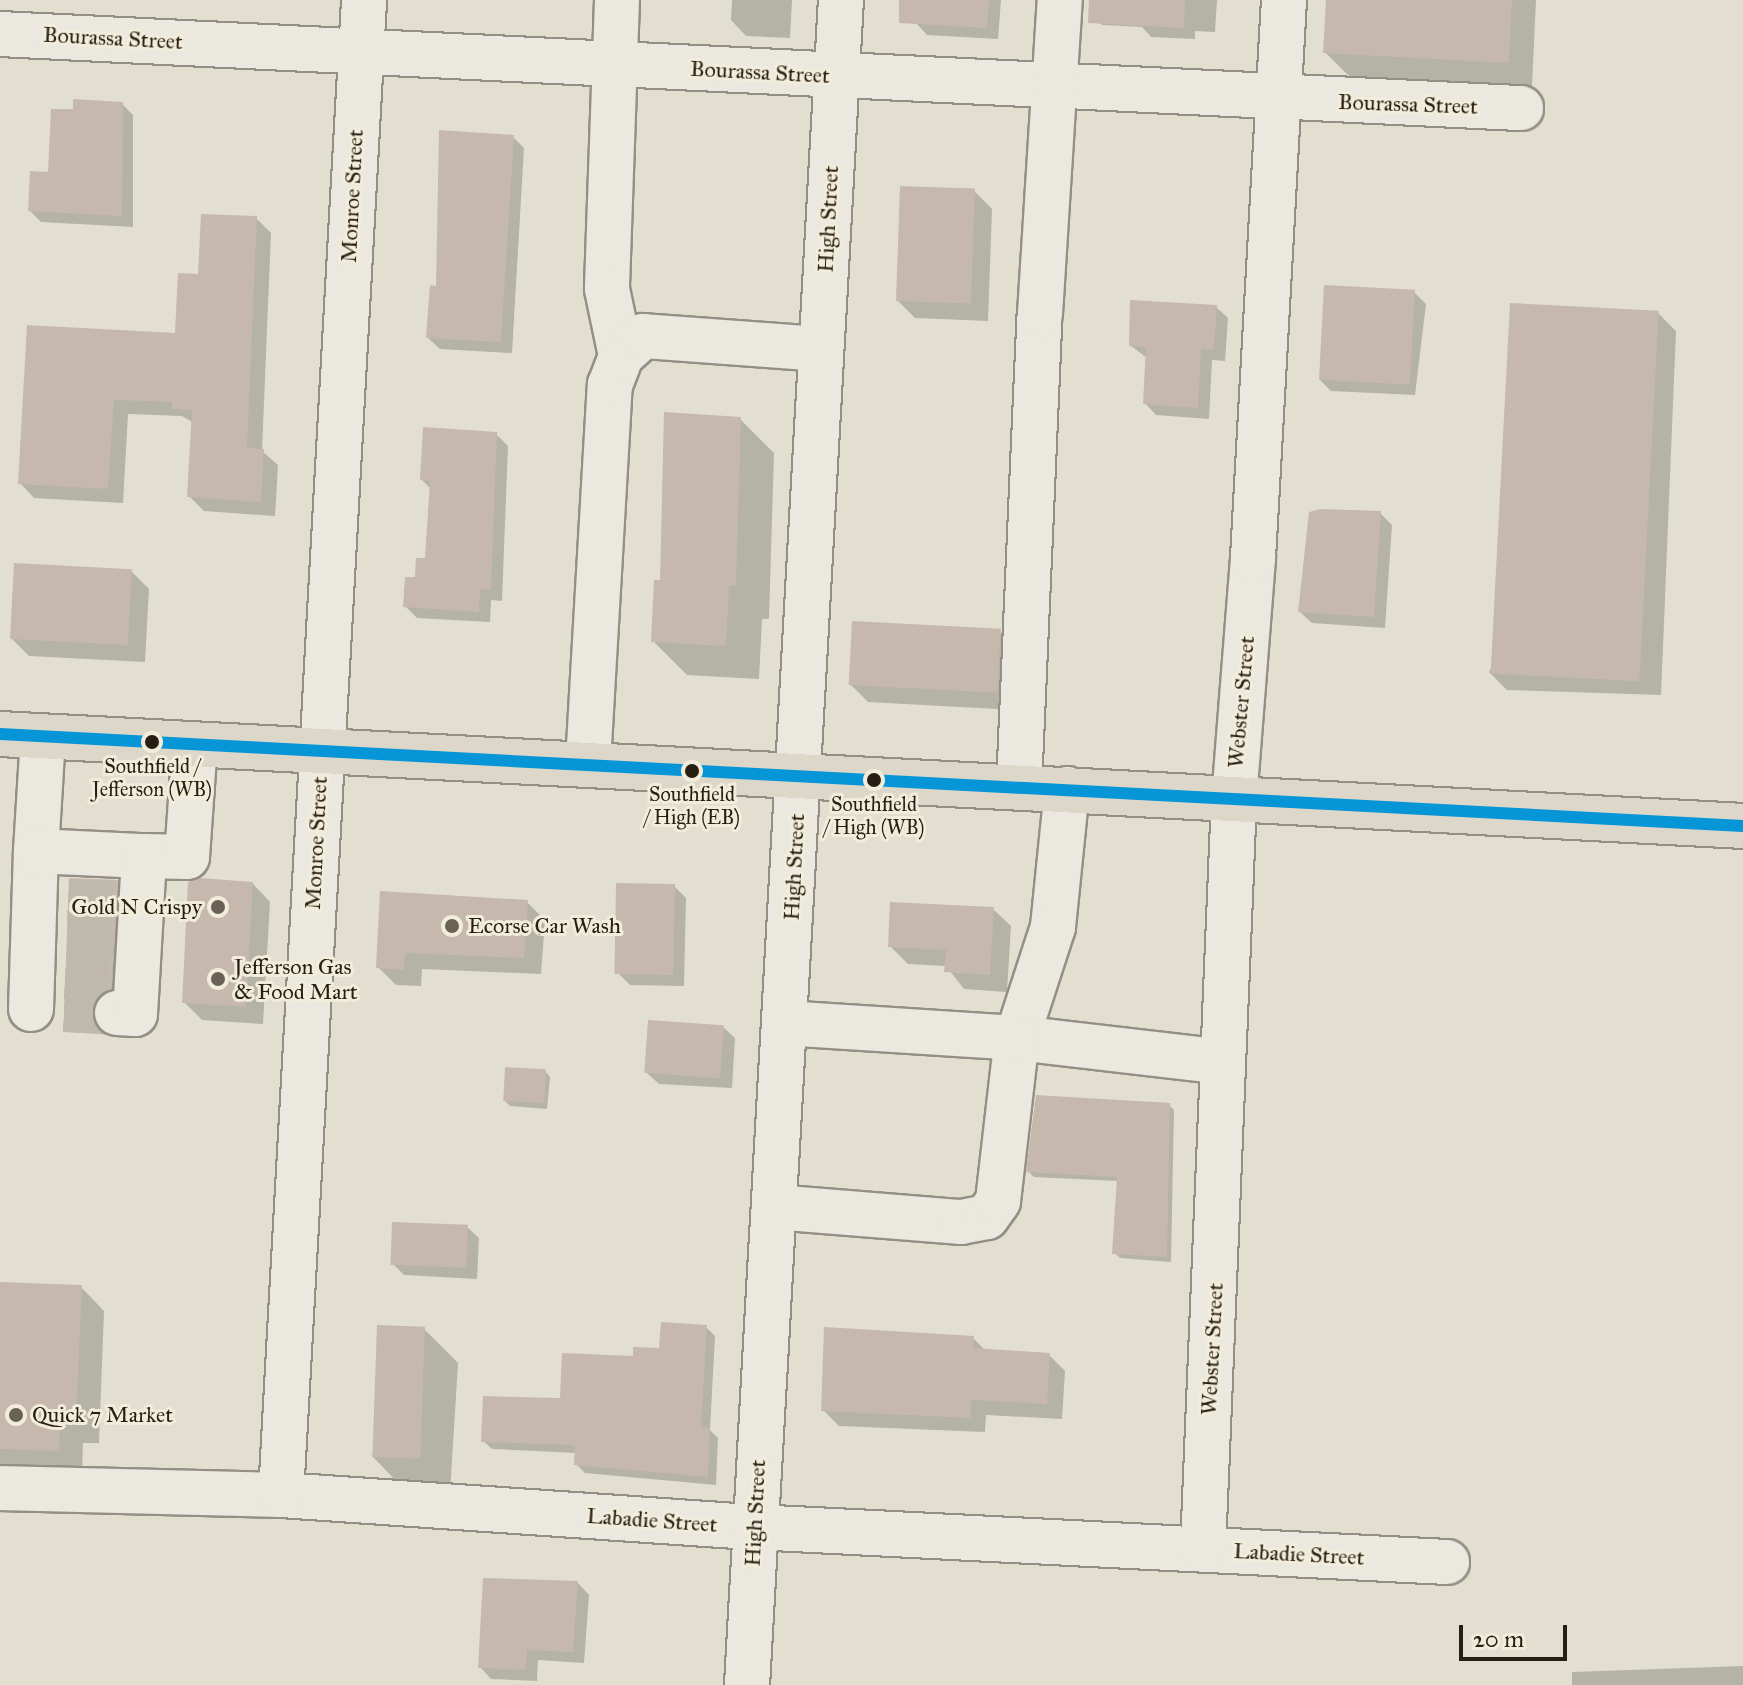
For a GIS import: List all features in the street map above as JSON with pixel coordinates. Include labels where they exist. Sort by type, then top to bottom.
[{"type":"main road","points":[[0,734],[1743,826]]},
{"type":"street","name":"Monroe Street","points":[[281,1495],[364,0]]},
{"type":"street","points":[[617,0],[607,289],[621,356]]},
{"type":"street","name":"High Street","points":[[747,1685],[841,0]]},
{"type":"street","points":[[1019,786],[1060,0]]},
{"type":"street","name":"Webster Street","points":[[1203,1548],[1234,800],[1284,0]]},
{"type":"street","name":"Bourassa Street","points":[[0,34],[361,49],[1279,99],[1521,108]]},
{"type":"street","points":[[588,763],[610,385],[621,356],[643,336],[821,349]]},
{"type":"street","points":[[43,736],[45,936],[130,927],[187,857],[195,744]]},
{"type":"street","points":[[774,1207],[961,1222],[987,1217],[998,1201],[1017,1038],[1053,927],[1067,789]]},
{"type":"street","points":[[786,1023],[1017,1038],[1223,1062]]},
{"type":"street","name":"Labadie Street","points":[[0,1488],[281,1495],[754,1527],[1447,1562]]},
{"type":"building","points":[[899,0],[989,0],[987,28],[899,23]]},
{"type":"building","points":[[1089,0],[1185,0],[1184,28],[1088,23]]},
{"type":"building","points":[[1326,0],[1512,0],[1509,63],[1323,53]]},
{"type":"building","points":[[73,99],[123,102],[122,216],[28,211],[30,171],[48,172],[51,109],[73,109]]},
{"type":"building","points":[[439,130],[514,135],[501,342],[426,338],[430,285],[436,286]]},
{"type":"building","points":[[900,186],[975,189],[971,304],[896,301]]},
{"type":"building","points":[[201,214],[257,216],[247,448],[264,449],[261,502],[187,497],[192,410],[172,409],[172,402],[114,400],[108,489],[18,484],[27,325],[175,333],[178,273],[198,274]]},
{"type":"building","points":[[1324,285],[1415,290],[1410,385],[1319,380]]},
{"type":"building","points":[[1130,300],[1217,305],[1214,350],[1201,349],[1198,408],[1143,404],[1146,347],[1129,346]]},
{"type":"building","points":[[1510,303],[1659,311],[1639,681],[1491,673]]},
{"type":"building","points":[[664,412],[741,417],[736,586],[729,586],[726,646],[651,642],[654,580],[660,580]]},
{"type":"building","points":[[423,427],[497,432],[491,590],[480,589],[479,612],[403,607],[405,577],[415,577],[416,558],[425,558],[430,481],[420,480]]},
{"type":"building","points":[[1321,509],[1381,511],[1374,617],[1298,612],[1309,512]]},
{"type":"building","points":[[14,563],[132,569],[128,645],[10,639]]},
{"type":"building","points":[[852,621],[1001,629],[997,693],[849,685]]},
{"type":"building","points":[[69,878],[118,880],[111,989],[97,999],[93,1016],[64,1015]]},
{"type":"building","points":[[200,878],[253,882],[246,1007],[182,1003],[188,882]]},
{"type":"building","points":[[616,883],[675,884],[673,975],[614,974]]},
{"type":"building","name":"Ecorse Car Wash","points":[[380,891],[528,900],[524,958],[405,953],[404,970],[376,968]]},
{"type":"building","points":[[890,902],[994,907],[990,975],[944,972],[946,950],[888,947]]},
{"type":"building","points":[[648,1020],[724,1025],[720,1078],[644,1073]]},
{"type":"building","points":[[505,1067],[546,1069],[544,1103],[503,1101]]},
{"type":"building","points":[[1036,1095],[1170,1103],[1167,1257],[1112,1254],[1117,1177],[1026,1172]]},
{"type":"building","points":[[392,1222],[468,1225],[466,1268],[390,1265]]},
{"type":"building","points":[[0,1282],[82,1285],[76,1421],[60,1420],[59,1451],[0,1449]]},
{"type":"building","points":[[661,1322],[707,1325],[701,1427],[710,1428],[708,1477],[574,1465],[575,1445],[481,1442],[483,1396],[560,1398],[562,1353],[633,1356],[633,1347],[659,1348]]},
{"type":"building","points":[[377,1325],[425,1327],[420,1459],[372,1457]]},
{"type":"building","points":[[824,1327],[974,1336],[973,1348],[1050,1353],[1047,1404],[971,1400],[970,1418],[821,1411]]},
{"type":"building","points":[[483,1578],[578,1581],[573,1652],[527,1650],[526,1670],[478,1668]]},
{"type":"tunnel","points":[[68,901],[121,904]]},
{"type":"tunnel","points":[[67,939],[120,941]]},
{"type":"tunnel","points":[[65,977],[118,980]]},
{"type":"tunnel","points":[[64,1010],[117,1013]]},
{"type":"transit line","points":[[0,734],[1743,826]]},
{"type":"place","name":"Southfield / Jefferson (WB)","points":[[152,742]]},
{"type":"place","name":"Southfield / High (EB)","points":[[692,771]]},
{"type":"place","name":"Southfield / High (WB)","points":[[874,780]]},
{"type":"place","name":"Gold N Crispy","points":[[218,907]]},
{"type":"place","name":"Ecorse Car Wash","points":[[452,926]]},
{"type":"place","name":"Jefferson Gas & Food Mart","points":[[218,979]]},
{"type":"place","name":"Quick 7 Market","points":[[16,1415]]}]
